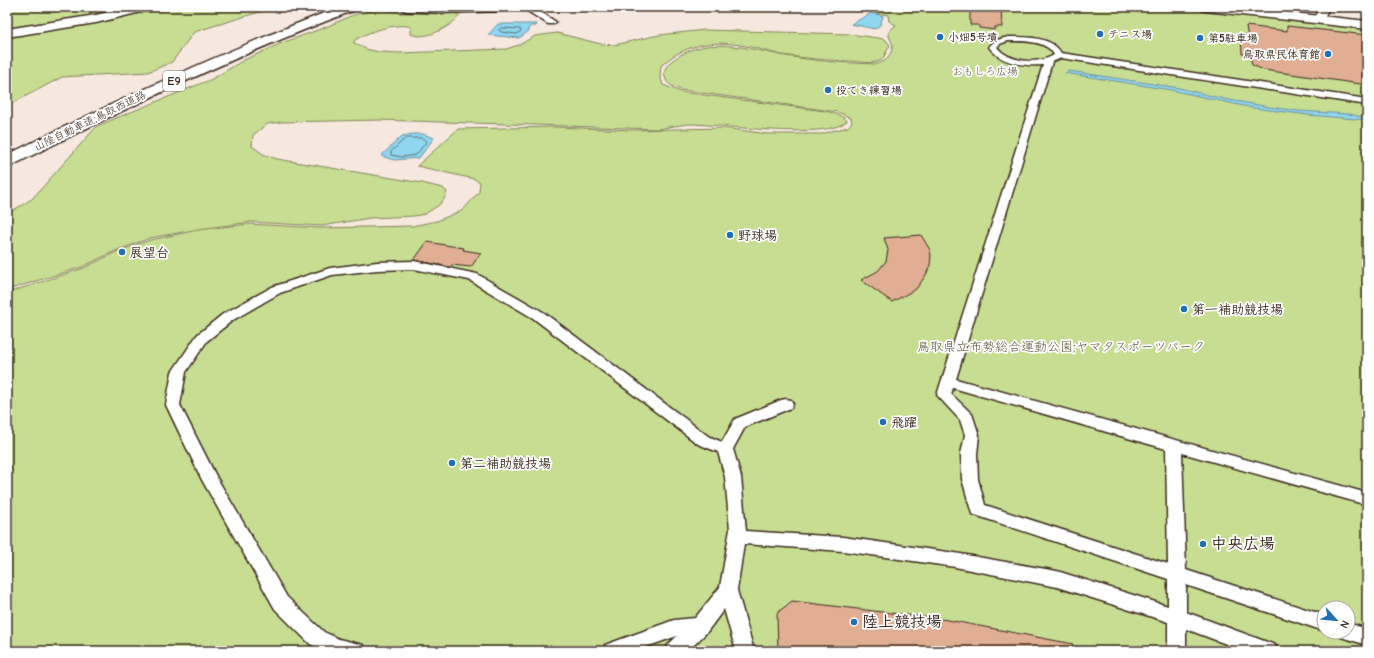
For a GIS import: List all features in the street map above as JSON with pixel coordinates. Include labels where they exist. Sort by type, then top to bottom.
[{"type":"main road","points":[[7,34],[96,19],[145,7]]},
{"type":"main road","points":[[407,7],[502,7]]},
{"type":"main road","points":[[1206,7],[1367,24]]},
{"type":"main road","name":"山陰自動車道;鳥取西道路","points":[[7,156],[191,68],[345,8]]},
{"type":"main road","name":"山陰自動車道;鳥取西道路","points":[[7,161],[99,115],[196,71],[345,8]]},
{"type":"street","points":[[526,7],[551,22]]},
{"type":"street","points":[[1272,7],[1276,8],[1284,15]]},
{"type":"street","points":[[1319,19],[1324,7]]},
{"type":"street","points":[[1316,620],[1177,576],[978,509],[970,479],[969,454],[972,434],[967,418],[944,395],[1053,58],[1057,52],[1054,48],[1047,44],[1028,40],[1013,39],[1000,41],[995,44],[993,47],[1000,55],[1018,61],[1040,62],[1053,58],[1367,102]]},
{"type":"street","points":[[356,651],[338,647],[317,638],[281,603],[210,480],[173,406],[179,372],[202,338],[228,317],[276,290],[330,272],[377,266],[414,265],[473,277],[538,315],[702,440],[725,449]]},
{"type":"street","points":[[948,382],[1367,499]]},
{"type":"street","points":[[745,651],[728,590],[738,529],[733,477],[725,449],[740,423],[786,404]]},
{"type":"street","points":[[1174,445],[1177,651]]},
{"type":"street","points":[[736,537],[843,544],[955,560],[1057,579],[1177,616],[1268,651]]},
{"type":"street","points":[[675,651],[700,626],[728,590]]},
{"type":"street","points":[[612,651],[674,628],[700,626]]},
{"type":"street","points":[[1356,634],[1367,637]]},
{"type":"green space","points":[[7,7],[83,7],[82,10],[92,13],[114,9],[124,11],[7,32]]},
{"type":"green space","points":[[153,7],[276,7],[194,32],[172,62],[148,72],[62,77],[7,106],[7,37],[89,23]]},
{"type":"green space","name":"鳥取県立布勢総合運動公園;ヤマタスポーツパーク","points":[[832,7],[1197,7],[1218,11],[1367,28],[1367,651],[7,651],[7,293],[84,268],[116,252],[150,240],[198,230],[249,224],[321,228],[412,226],[437,221],[463,210],[479,192],[480,182],[474,179],[417,166],[458,129],[554,127],[633,130],[724,128],[768,134],[822,134],[848,127],[852,122],[851,118],[838,112],[681,90],[667,82],[665,70],[667,65],[688,51],[718,45],[734,46],[818,60],[875,64],[886,60],[891,53],[893,45],[889,36],[889,31],[896,25],[889,21],[888,15]]},
{"type":"green space","points":[[381,9],[402,13],[453,13],[460,15],[451,24],[437,32],[423,36],[411,34],[411,27],[398,26],[373,31],[354,41],[354,43],[366,49],[379,52],[400,53],[506,49],[519,45],[535,36],[557,33],[601,44],[614,45],[659,35],[705,30],[849,34],[885,39],[890,45],[882,60],[869,63],[782,55],[740,45],[719,43],[708,44],[678,53],[661,66],[660,76],[663,85],[681,92],[825,111],[834,113],[847,121],[835,127],[818,130],[772,130],[689,124],[658,129],[380,120],[281,122],[267,124],[253,135],[252,146],[263,154],[277,159],[422,183],[443,188],[447,192],[439,205],[425,214],[414,216],[370,218],[322,226],[251,222],[199,229],[150,238],[115,251],[82,267],[7,290],[7,214],[32,199],[97,126],[212,79],[244,60],[282,43],[326,27],[353,15]]},
{"type":"water","points":[[872,13],[883,16],[880,25],[875,29],[851,24]]},
{"type":"water","points":[[498,24],[537,24],[536,26],[531,26],[527,30],[529,31],[519,38],[488,35]]},
{"type":"water","points":[[1069,71],[1179,88],[1224,99],[1269,107],[1298,111],[1349,114],[1367,118],[1367,120],[1253,108],[1171,90],[1065,73]]},
{"type":"water","points":[[423,134],[434,138],[419,158],[394,160],[381,156],[402,136]]},
{"type":"building","points":[[970,7],[1001,7],[1002,27],[995,27],[994,30],[979,28],[979,25],[970,25]]},
{"type":"building","points":[[1246,26],[1287,31],[1287,26],[1367,35],[1367,85],[1264,70],[1252,65],[1250,55],[1242,54],[1241,37],[1248,38]]},
{"type":"building","points":[[921,235],[930,250],[931,256],[930,265],[926,275],[916,289],[892,302],[861,280],[878,271],[886,261],[888,250],[884,238]]},
{"type":"building","points":[[427,242],[464,248],[463,250],[481,253],[471,267],[452,265],[450,267],[414,260]]},
{"type":"building","name":"陸上競技場","points":[[792,601],[948,620],[1073,644],[1072,651],[778,651],[777,613]]},
{"type":"waterway","points":[[1248,8],[1271,9]]},
{"type":"place","name":"テニス場","points":[[1100,34]]},
{"type":"place","name":"小畑5号墳","points":[[940,37]]},
{"type":"place","name":"第5駐車場","points":[[1200,38]]},
{"type":"place","name":"鳥取県民体育館","points":[[1328,54]]},
{"type":"place","name":"投てき練習場","points":[[828,90]]},
{"type":"place","name":"野球場","points":[[730,235]]},
{"type":"place","name":"展望台","points":[[122,252]]},
{"type":"place","name":"第一補助競技場","points":[[1184,309]]},
{"type":"place","name":"飛躍","points":[[883,422]]},
{"type":"place","name":"第二補助競技場","points":[[452,463]]},
{"type":"place","name":"中央広場","points":[[1203,544]]},
{"type":"place","name":"陸上競技場","points":[[854,622]]},
{"type":"park label","name":"おもしろ広場","points":[[985,71]]}]
